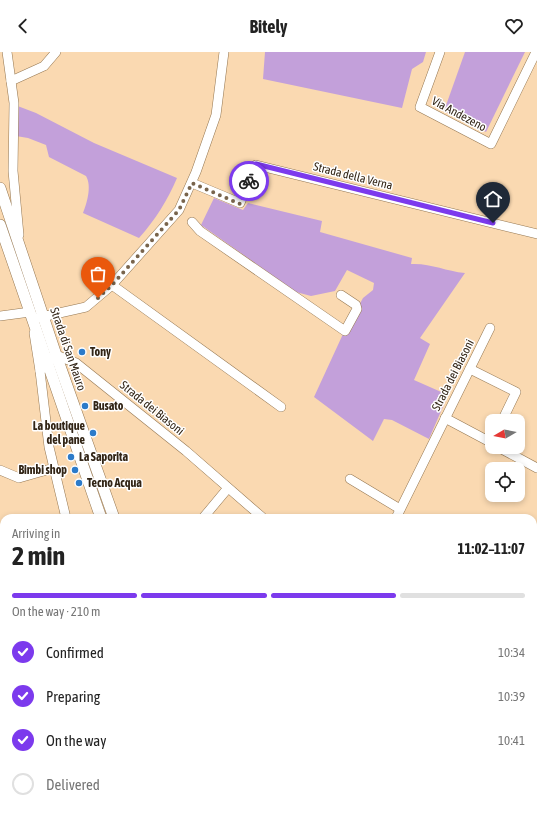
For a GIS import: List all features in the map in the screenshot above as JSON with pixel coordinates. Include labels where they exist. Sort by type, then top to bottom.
[{"type":"main road","name":"Strada di San Mauro","points":[[0,188],[6,220],[20,246],[44,367],[99,514]]},
{"type":"main road","name":"Strada di San Mauro","points":[[0,225],[35,316],[56,355],[113,514]]},
{"type":"street","points":[[7,52],[14,103],[13,171],[20,246]]},
{"type":"street","points":[[11,81],[44,66],[56,52]]},
{"type":"street","points":[[0,316],[35,316],[86,307],[112,285],[179,210],[192,183],[216,115],[224,52]]},
{"type":"street","name":"Via Andezeno","points":[[440,52],[420,107],[491,144],[536,52]]},
{"type":"street","name":"Strada della Verna","points":[[192,183],[240,204],[256,164],[537,234]]},
{"type":"street","points":[[192,222],[200,231],[345,332],[357,309],[356,304],[341,295]]},
{"type":"street","points":[[112,285],[281,407]]},
{"type":"street","name":"Strada dei Biasoni","points":[[398,514],[490,328]]},
{"type":"street","points":[[56,355],[44,367],[49,447],[65,514]]},
{"type":"street","name":"Strada dei Biasoni","points":[[56,355],[76,363],[186,451],[258,514]]},
{"type":"street","points":[[470,369],[516,392],[505,414]]},
{"type":"street","points":[[446,418],[485,439]]},
{"type":"street","points":[[512,454],[537,468]]},
{"type":"street","points":[[0,470],[19,478],[54,468]]},
{"type":"street","points":[[350,479],[400,509]]},
{"type":"street","points":[[206,514],[228,488]]},
{"type":"shaded area","points":[[265,52],[426,52],[423,62],[412,69],[402,108],[263,79]]},
{"type":"shaded area","points":[[465,52],[525,52],[486,132],[444,111]]},
{"type":"shaded area","points":[[15,105],[36,113],[94,143],[177,178],[161,210],[139,238],[83,213],[89,189],[86,176],[49,157],[46,145],[28,138],[16,136]]},
{"type":"shaded area","points":[[214,198],[243,210],[248,203],[322,221],[320,232],[412,258],[411,264],[432,266],[465,273],[420,338],[430,344],[414,380],[448,395],[429,439],[392,420],[384,419],[373,441],[314,397],[343,334],[363,298],[373,290],[374,283],[347,270],[335,291],[311,296],[296,292],[201,225]]},
{"type":"way so far","points":[[98,298],[112,285],[179,210],[192,183],[240,204],[249,181]]},
{"type":"place","name":"Tony","points":[[82,352]]},
{"type":"place","name":"Busato","points":[[85,406]]},
{"type":"place","name":"La boutique del pane","points":[[93,433]]},
{"type":"place","name":"La Saporita","points":[[71,457]]},
{"type":"place","name":"Bimbi shop","points":[[75,470]]},
{"type":"place","name":"Tecno Acqua","points":[[79,483]]},
{"type":"route","points":[[249,181],[256,164],[493,223]]}]
